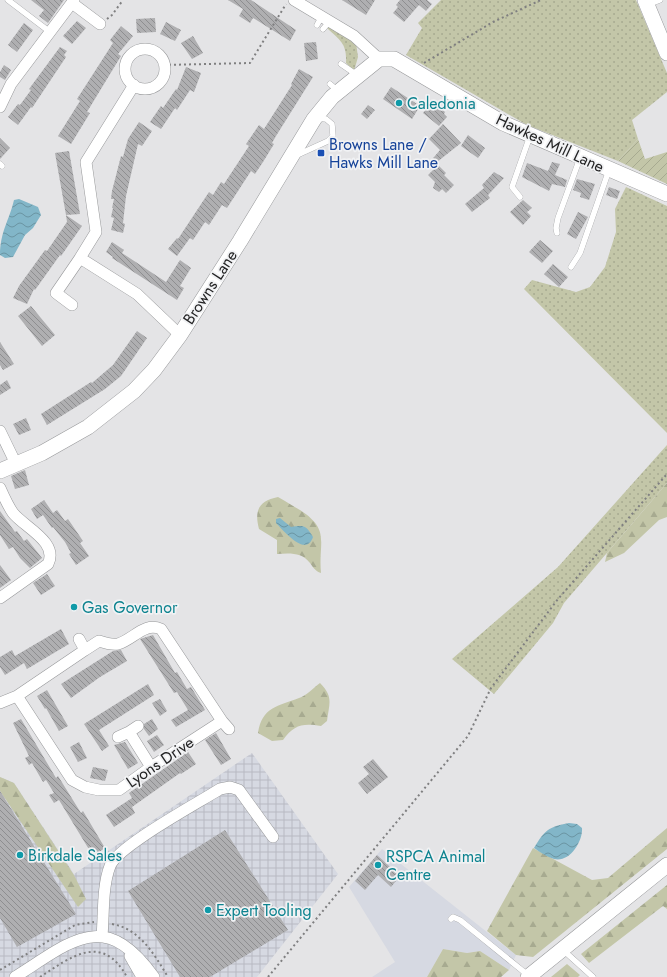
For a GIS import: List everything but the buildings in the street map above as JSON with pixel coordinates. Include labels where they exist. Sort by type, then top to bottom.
[{"type":"street","points":[[294,0],[323,23],[354,36],[379,58]]},
{"type":"street","points":[[0,107],[3,92],[11,84],[73,2],[100,24]]},
{"type":"street","points":[[651,2],[667,53]]},
{"type":"street","points":[[143,49],[150,50],[158,54],[164,65],[163,77],[154,86],[143,88],[134,85],[127,77],[125,69],[128,59],[133,53],[143,49]]},
{"type":"street","name":"Hawkes Mill Lane","points":[[379,58],[394,59],[497,119],[530,136],[667,194]]},
{"type":"street","name":"Browns Lane","points":[[0,471],[65,441],[111,410],[134,391],[154,370],[180,335],[314,119],[334,94],[379,58]]},
{"type":"street","points":[[72,305],[56,293],[96,232],[86,162],[134,85]]},
{"type":"street","points":[[80,258],[137,294],[180,335]]},
{"type":"street","points":[[0,431],[16,464]]},
{"type":"street","points":[[0,488],[13,513],[39,535],[49,549],[50,556],[48,564],[0,598]]},
{"type":"street","name":"Lyons Drive","points":[[17,696],[61,766],[72,780],[78,784],[99,790],[119,790],[151,767],[226,725],[161,629],[154,626],[146,628],[119,644],[99,641],[85,650]]},
{"type":"street","points":[[0,703],[17,696],[85,650],[78,639]]},
{"type":"street","points":[[138,726],[124,735],[151,767]]},
{"type":"street","points":[[102,936],[107,879],[111,865],[115,858],[143,837],[220,789],[230,787],[239,790],[273,837]]},
{"type":"street","points":[[529,976],[667,865]]},
{"type":"street","points":[[15,977],[79,938],[89,936],[102,936],[122,944],[138,957],[154,977]]},
{"type":"street","points":[[122,944],[132,958],[142,977]]},
{"type":"lane","points":[[8,0],[50,32]]},
{"type":"lane","points":[[341,64],[358,75]]},
{"type":"lane","points":[[290,158],[328,141],[333,136],[333,126],[329,122],[322,118],[314,119]]},
{"type":"lane","points":[[520,197],[512,187],[530,136]]},
{"type":"lane","points":[[557,233],[556,228],[558,218],[580,157]]},
{"type":"lane","points":[[571,267],[580,253],[609,170]]},
{"type":"lane","points":[[451,919],[453,917],[460,920],[529,976]]},
{"type":"lane","points":[[563,950],[592,977]]},
{"type":"path","points":[[100,24],[112,15],[123,0]]},
{"type":"path","points":[[164,65],[250,63],[288,0]]},
{"type":"path","points":[[417,72],[424,63],[493,22],[541,0]]},
{"type":"path","points":[[268,977],[468,736],[491,688],[558,599],[667,474]]},
{"type":"path","points":[[40,977],[80,953],[94,951],[115,960],[127,977]]},
{"type":"shaded area","points":[[252,753],[338,874],[257,977],[0,977],[0,777],[14,783],[74,874]]},
{"type":"shaded area","points":[[382,849],[516,955],[509,970],[480,951],[467,953],[443,949],[427,977],[372,977],[395,962],[349,887]]},
{"type":"green space","points":[[441,0],[636,0],[667,73],[667,92],[632,120],[638,139],[618,161],[527,125],[406,55],[422,28],[418,23]]},
{"type":"green space","points":[[330,25],[356,43],[358,57],[354,71],[346,63],[345,51],[342,43],[327,28]]},
{"type":"green space","points":[[638,139],[645,159],[667,152],[667,184],[618,161]]},
{"type":"green space","points":[[626,187],[667,206],[667,433],[524,289],[532,280],[576,292],[590,287],[605,267],[616,232],[615,209]]},
{"type":"green space","points":[[667,445],[667,483],[564,603],[553,623],[494,694],[452,659],[558,567]]},
{"type":"green space","points":[[667,483],[667,517],[659,520],[624,553],[605,562],[607,553]]},
{"type":"green space","points":[[278,497],[310,517],[316,524],[321,537],[321,573],[316,570],[307,559],[299,555],[277,554],[277,540],[259,529],[257,517],[260,507],[266,501]]},
{"type":"green space","points":[[320,683],[327,692],[330,701],[327,721],[321,726],[299,726],[291,731],[283,740],[272,741],[258,733],[260,724],[267,713],[278,706],[304,696]]},
{"type":"green space","points":[[0,777],[14,783],[74,875],[86,899],[78,907],[0,791]]},
{"type":"green space","points":[[667,828],[667,849],[533,957],[516,955],[487,931],[533,848],[592,880],[608,878]]},
{"type":"green space","points":[[667,885],[667,909],[663,906],[589,963],[581,954]]},
{"type":"green space","points":[[443,949],[467,953],[480,951],[509,970],[501,977],[427,977]]},
{"type":"green space","points":[[567,964],[580,975],[578,977],[551,977]]},
{"type":"water","points":[[19,199],[38,207],[41,215],[33,228],[25,235],[13,257],[5,258],[0,255],[1,240],[14,200]]},
{"type":"water","points":[[280,518],[291,527],[302,526],[306,528],[313,537],[310,543],[305,545],[300,544],[289,536],[276,523],[276,519]]},
{"type":"water","points":[[569,823],[577,824],[582,828],[582,834],[578,845],[570,855],[565,858],[554,859],[546,856],[534,848],[544,833],[548,830],[556,826]]},
{"type":"place","name":"Caledonia","points":[[399,103]]},
{"type":"place","name":"Browns Lane / Hawks Mill Lane","points":[[321,153]]},
{"type":"place","name":"Gas Governor","points":[[74,607]]},
{"type":"place","name":"Birkdale Sales","points":[[20,855]]},
{"type":"place","name":"RSPCA Animal Centre","points":[[378,865]]},
{"type":"place","name":"Expert Tooling","points":[[208,910]]}]
